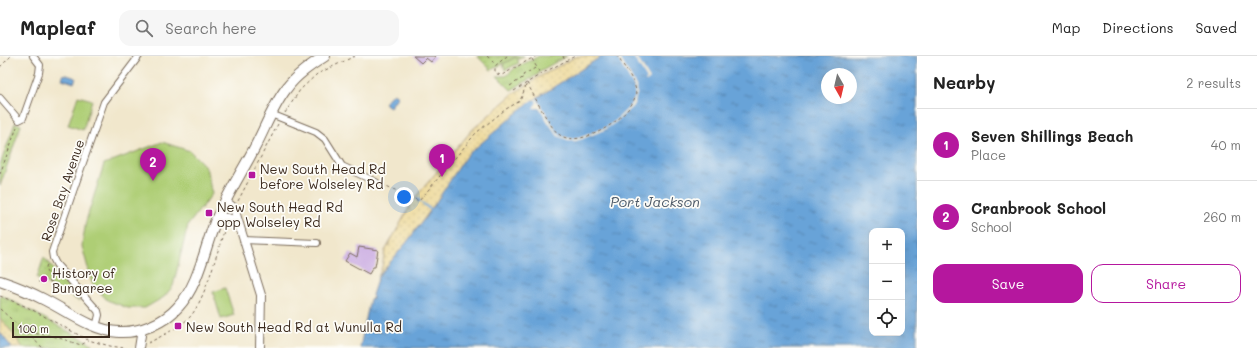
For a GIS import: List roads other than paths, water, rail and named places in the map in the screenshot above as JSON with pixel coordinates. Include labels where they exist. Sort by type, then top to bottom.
[{"type":"main road","points":[[0,281],[39,297],[104,330],[118,332],[134,331],[158,323],[170,316],[187,296],[215,222],[286,88],[296,78],[325,56]]},
{"type":"street","points":[[0,98],[19,120],[23,118],[39,73],[40,65],[33,56]]},
{"type":"street","name":"Rose Bay Avenue","points":[[96,326],[99,315],[98,311],[56,264],[52,252],[104,102],[139,56]]},
{"type":"street","points":[[271,114],[316,132],[325,139],[342,166],[378,183]]},
{"type":"street","points":[[225,201],[234,208],[261,295],[260,348]]},
{"type":"street","points":[[215,222],[222,218],[229,218],[234,220],[239,225]]},
{"type":"street","points":[[244,240],[317,243]]},
{"type":"street","points":[[140,348],[142,329]]},
{"type":"water","name":"Port Jackson","points":[[602,56],[917,56],[917,348],[360,348],[370,299],[373,298],[372,295],[378,277],[431,210],[466,156],[526,105]]},
{"type":"water","points":[[64,74],[76,78],[74,83],[62,79]]},
{"type":"water","points":[[393,93],[398,96],[390,107],[384,103]]},
{"type":"water","points":[[0,332],[12,348],[0,348]]},
{"type":"waterway","points":[[417,199],[431,210]]},
{"type":"place","name":"New South Head Rd before Wolseley Rd","points":[[252,175]]},
{"type":"place","name":"Seven Shillings Beach","points":[[442,177]]},
{"type":"place","name":"Cranbrook School","points":[[153,181]]},
{"type":"place","name":"New South Head Rd opp Wolseley Rd","points":[[209,213]]},
{"type":"place","name":"History of Bungaree","points":[[44,279]]},
{"type":"place","name":"New South Head Rd at Wunulla Rd","points":[[178,326]]}]
